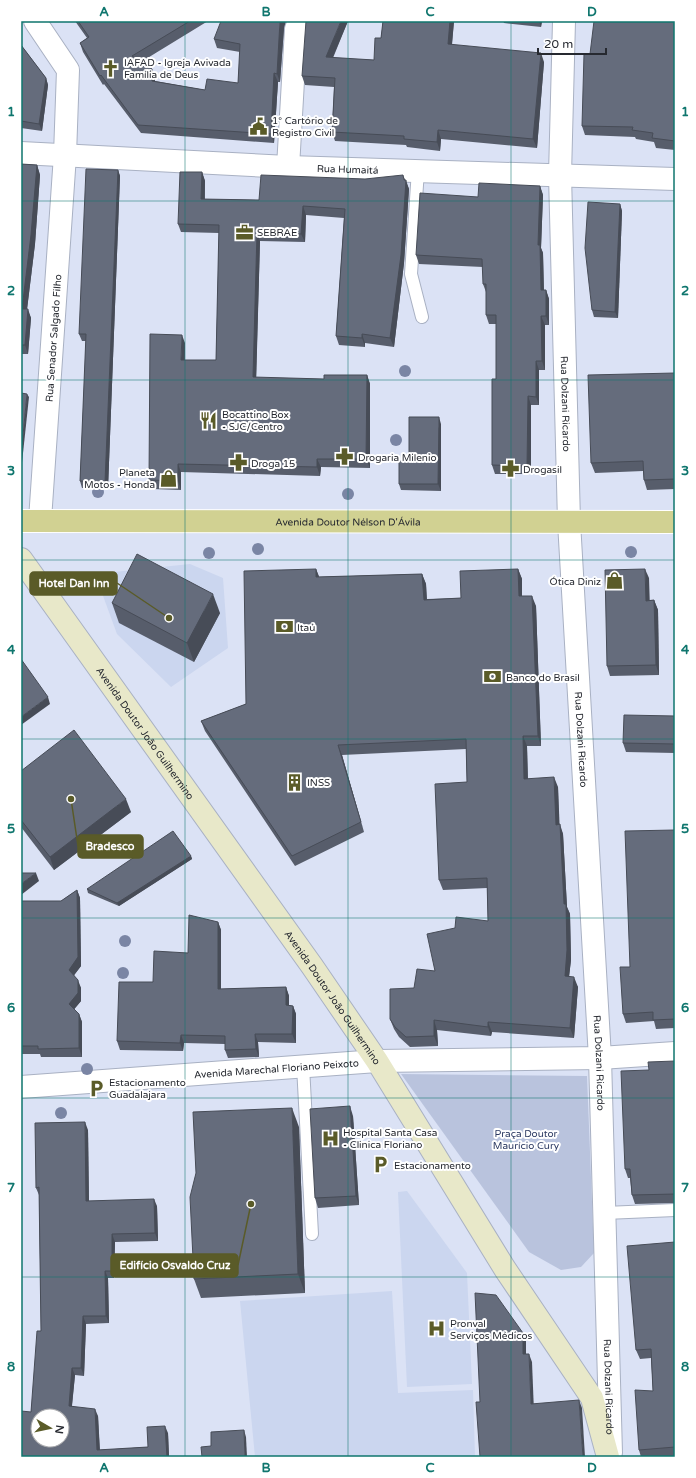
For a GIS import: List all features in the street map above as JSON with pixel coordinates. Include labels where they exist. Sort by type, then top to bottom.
[{"type":"main road","name":"Avenida Doutor Nélson D'Ávila","points":[[31,520],[675,522]]},
{"type":"main road","name":"Avenida Doutor João Guilhermino","points":[[21,559],[312,966],[377,1061],[505,1269],[592,1398],[608,1457]]},
{"type":"street","name":"Rua Senador Salgado Filho","points":[[31,520],[66,155],[68,70],[35,21]]},
{"type":"street","points":[[288,167],[296,29],[299,21]]},
{"type":"street","name":"Rua Dolzani Ricardo","points":[[564,21],[560,175],[569,522],[600,1058],[611,1457]]},
{"type":"street","name":"Rua Humaitá","points":[[21,153],[288,167],[675,179]]},
{"type":"street","name":"Avenida Marechal Floriano Peixoto","points":[[21,1087],[377,1061],[600,1058],[675,1053]]},
{"type":"lane","points":[[418,170],[412,274],[422,317]]},
{"type":"lane","points":[[303,1066],[312,1234]]},
{"type":"lane","points":[[605,1214],[675,1210]]},
{"type":"shaded area","points":[[190,564],[223,578],[228,648],[171,687],[117,634],[95,574]]},
{"type":"shaded area","name":"Pronval Serviços Médicos","points":[[407,1191],[467,1273],[472,1384],[407,1387],[398,1192]]},
{"type":"shaded area","points":[[392,1291],[398,1393],[473,1390],[475,1457],[255,1457],[240,1301]]},
{"type":"green space","name":"Praça Doutor Maurício Cury","points":[[401,1074],[587,1076],[594,1253],[581,1267],[561,1270],[529,1252]]},
{"type":"building","points":[[78,21],[190,21],[132,56],[152,69],[152,81],[205,90],[207,79],[238,83],[240,44],[214,39],[221,21],[280,21],[277,74],[274,73],[271,134],[138,125],[101,75],[100,76],[80,43],[89,37]]},
{"type":"building","points":[[306,21],[341,21],[326,57],[374,60],[375,38],[381,38],[383,21],[450,21],[448,44],[541,53],[533,139],[438,130],[437,142],[404,139],[404,136],[332,132],[335,78],[302,76]]},
{"type":"building","points":[[594,21],[675,21],[675,141],[652,138],[653,133],[632,130],[633,127],[582,126],[584,54],[590,54]]},
{"type":"building","points":[[21,45],[46,78],[39,124],[21,121]]},
{"type":"building","points":[[21,164],[37,165],[31,235],[22,309],[28,309],[25,345],[21,345]]},
{"type":"building","points":[[86,169],[118,170],[105,482],[80,481],[86,334],[79,334]]},
{"type":"building","points":[[180,172],[202,172],[201,199],[259,200],[261,175],[365,179],[403,175],[404,180],[406,180],[401,255],[390,338],[362,334],[362,338],[336,336],[345,209],[303,206],[301,234],[257,232],[253,377],[324,379],[324,375],[367,375],[366,459],[317,459],[317,467],[178,464],[178,481],[149,480],[150,334],[182,335],[181,360],[216,360],[219,225],[178,224]]},
{"type":"building","points":[[479,183],[540,186],[538,245],[540,245],[541,290],[546,290],[546,316],[541,316],[542,361],[536,361],[536,397],[528,396],[527,466],[492,465],[492,379],[496,379],[496,315],[486,315],[486,284],[483,284],[482,259],[416,255],[420,193],[478,197]]},
{"type":"building","points":[[588,202],[620,204],[615,312],[592,310],[585,248]]},
{"type":"building","points":[[675,373],[675,479],[644,480],[643,461],[591,463],[588,375]]},
{"type":"building","points":[[21,393],[27,394],[21,456]]},
{"type":"building","points":[[409,417],[439,417],[438,484],[399,484],[399,461],[409,461]]},
{"type":"building","points":[[137,554],[213,594],[187,643],[112,603]]},
{"type":"building","points":[[316,569],[316,577],[422,574],[424,600],[461,598],[460,571],[518,569],[519,596],[532,596],[538,736],[523,736],[524,779],[554,777],[556,825],[560,824],[564,904],[566,904],[567,950],[565,976],[574,977],[570,1028],[488,1022],[488,1027],[434,1020],[434,1036],[406,1037],[395,1027],[390,1019],[390,989],[414,988],[417,969],[435,971],[427,934],[455,928],[456,917],[488,921],[487,878],[439,880],[435,784],[467,782],[466,739],[338,745],[361,822],[292,856],[201,721],[246,704],[244,571]]},
{"type":"building","points":[[645,569],[646,601],[654,600],[656,665],[607,666],[605,570]]},
{"type":"building","points":[[21,659],[48,697],[21,717]]},
{"type":"building","points":[[624,715],[675,716],[675,744],[623,743]]},
{"type":"building","points":[[74,730],[126,799],[50,857],[21,820],[21,771]]},
{"type":"building","points":[[675,830],[675,1019],[653,1020],[653,1012],[623,1014],[620,967],[630,967],[625,831]]},
{"type":"building","points":[[173,831],[191,856],[117,903],[87,889]]},
{"type":"building","points":[[21,873],[36,873],[21,884]]},
{"type":"building","points":[[77,890],[78,957],[69,970],[78,980],[78,993],[69,1004],[79,1014],[79,1048],[38,1049],[38,1046],[21,1046],[21,901],[61,901]]},
{"type":"building","points":[[189,915],[218,922],[218,989],[286,987],[286,1005],[293,1006],[292,1034],[255,1034],[256,1049],[225,1050],[225,1036],[181,1035],[180,1043],[117,1041],[119,982],[153,982],[154,951],[188,953]]},
{"type":"building","points":[[675,1061],[675,1194],[632,1195],[630,1169],[625,1169],[621,1071],[649,1070],[648,1062]]},
{"type":"building","points":[[350,1106],[356,1196],[315,1198],[310,1109]]},
{"type":"building","points":[[292,1108],[298,1274],[194,1279],[190,1197],[196,1173],[193,1112]]},
{"type":"building","points":[[85,1122],[86,1201],[154,1199],[155,1233],[112,1234],[112,1271],[105,1271],[106,1316],[83,1316],[81,1368],[72,1368],[69,1406],[95,1409],[97,1450],[148,1447],[147,1427],[165,1426],[167,1457],[21,1457],[21,1411],[30,1412],[30,1448],[70,1448],[70,1408],[31,1408],[37,1331],[41,1331],[39,1187],[36,1188],[35,1123]]},
{"type":"building","points":[[675,1242],[675,1447],[639,1450],[635,1390],[653,1391],[651,1349],[636,1350],[627,1246]]},
{"type":"building","points":[[475,1293],[496,1295],[523,1333],[523,1354],[529,1354],[531,1404],[579,1400],[583,1457],[480,1457],[476,1402],[480,1402]]},
{"type":"building","points":[[244,1430],[245,1457],[202,1457],[201,1447],[211,1446],[211,1432]]},
{"type":"place","name":"IAFAD - Igreja Avivada Família de Deus","points":[[111,68]]},
{"type":"place","name":"1° Cartório de Registro Civil","points":[[259,126]]},
{"type":"place","name":"SEBRAE","points":[[244,232]]},
{"type":"place","name":"Bocattino Box - SJC/Centro","points":[[209,420]]},
{"type":"place","name":"Drogaria Milenio","points":[[345,457]]},
{"type":"place","name":"Droga 15","points":[[238,463]]},
{"type":"place","name":"Drogasil","points":[[510,469]]},
{"type":"place","name":"Planeta Motos - Honda","points":[[168,478]]},
{"type":"place","name":"Ótica Diniz","points":[[614,581]]},
{"type":"place","name":"Hotel Dan Inn","points":[[169,618]]},
{"type":"place","name":"Itaú","points":[[284,627]]},
{"type":"place","name":"Banco do Brasil","points":[[493,677]]},
{"type":"place","name":"INSS","points":[[294,782]]},
{"type":"place","name":"Bradesco","points":[[71,799]]},
{"type":"place","name":"Estacionamento Guadalajara","points":[[96,1088]]},
{"type":"place","name":"Hospital Santa Casa - Clinica Floriano","points":[[330,1138]]},
{"type":"place","name":"Estacionamento","points":[[381,1165]]},
{"type":"place","name":"Edifício Osvaldo Cruz","points":[[251,1204]]},
{"type":"place","name":"Pronval Serviços Médicos","points":[[437,1329]]}]
